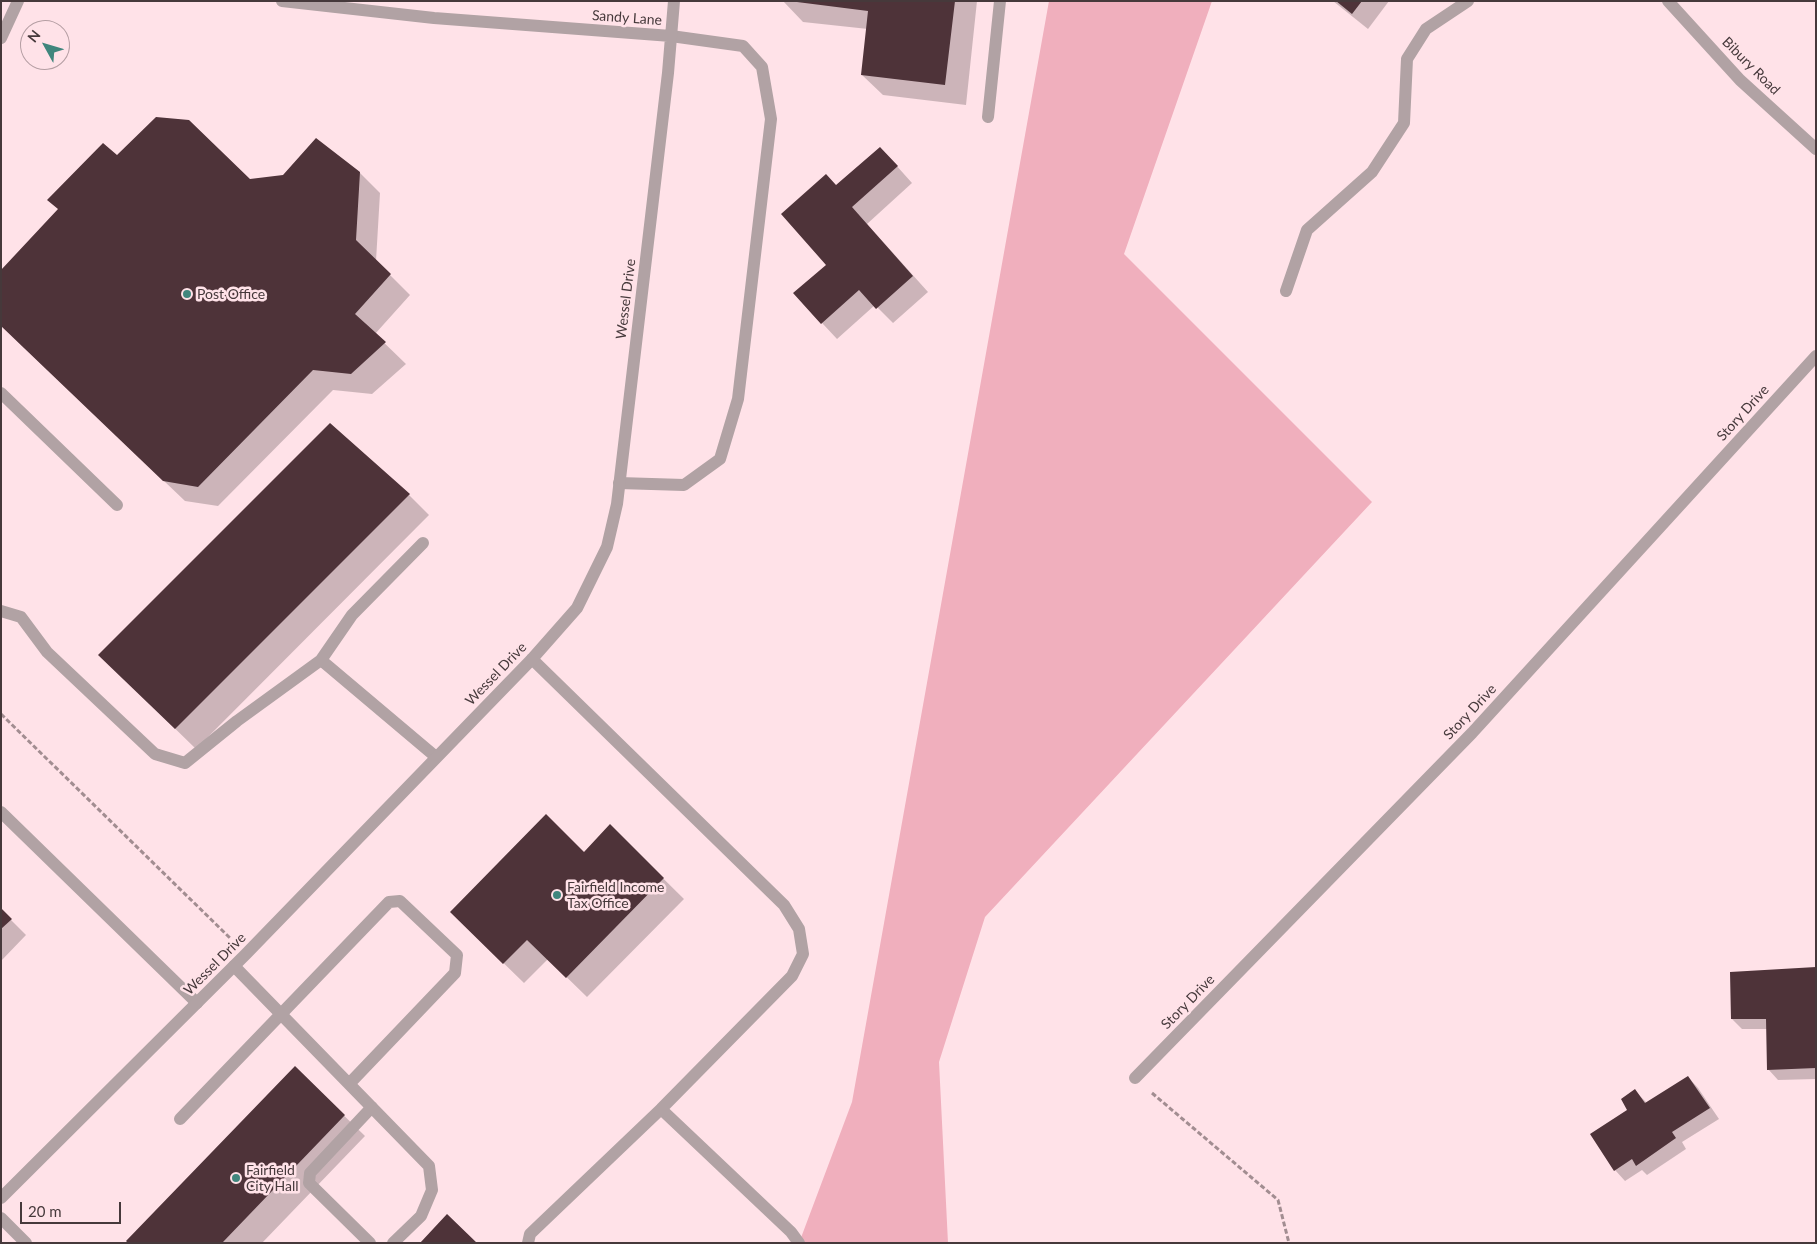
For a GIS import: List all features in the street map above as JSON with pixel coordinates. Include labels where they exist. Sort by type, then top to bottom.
[{"type":"street","points":[[1,38],[18,1]]},
{"type":"street","name":"Sandy Lane","points":[[282,1],[434,18],[671,36],[743,46],[762,66],[771,119],[738,399],[720,459],[684,485],[619,483]]},
{"type":"street","name":"Wessel Drive","points":[[1,1198],[246,954],[532,659],[577,608],[607,547],[617,504],[674,1]]},
{"type":"street","points":[[988,117],[1000,1]]},
{"type":"street","points":[[1286,291],[1307,230],[1372,172],[1404,122],[1407,59],[1426,29],[1468,1]]},
{"type":"street","name":"Bibury Road","points":[[1668,1],[1740,80],[1816,149]]},
{"type":"street","name":"Story Drive","points":[[1135,1078],[1472,733],[1816,356]]},
{"type":"street","points":[[1,393],[117,504]]},
{"type":"street","points":[[1,611],[21,617],[47,652],[155,754],[185,763],[237,720],[321,660],[352,615],[423,543]]},
{"type":"street","points":[[529,1238],[661,1109],[792,976],[803,954],[799,929],[784,905],[532,659]]},
{"type":"street","points":[[321,660],[436,757]]},
{"type":"street","points":[[1,812],[197,1003]]},
{"type":"street","points":[[180,1119],[389,902],[400,901],[456,955],[455,973],[349,1084]]},
{"type":"street","points":[[234,966],[430,1166],[432,1190],[421,1216],[393,1243]]},
{"type":"street","points":[[370,1243],[309,1183],[310,1173],[372,1107]]},
{"type":"street","points":[[661,1109],[791,1232],[799,1243]]},
{"type":"street","points":[[1,1218],[26,1243]]},
{"type":"path","points":[[1,714],[246,954]]},
{"type":"path","points":[[1135,1078],[1278,1200],[1289,1243]]},
{"type":"shaded area","points":[[1049,1],[1212,1],[1124,254],[1372,502],[985,917],[939,1062],[948,1243],[799,1243],[852,1102]]},
{"type":"building","points":[[789,1],[955,1],[945,85],[861,75],[868,11]]},
{"type":"building","points":[[1336,1],[1362,1],[1352,14]]},
{"type":"building","name":"Post Office","points":[[156,117],[189,120],[250,179],[283,175],[316,138],[360,172],[356,240],[391,274],[355,314],[386,342],[351,374],[313,370],[198,487],[163,481],[1,326],[1,270],[58,209],[47,200],[103,143],[117,155]]},
{"type":"building","points":[[880,147],[898,166],[852,207],[913,276],[876,309],[859,290],[821,324],[793,293],[826,265],[781,214],[826,174],[836,185]]},
{"type":"building","points":[[330,423],[410,494],[175,729],[98,655]]},
{"type":"building","name":"Fairfield Income Tax Office","points":[[546,814],[584,852],[610,824],[664,878],[566,978],[527,940],[503,964],[450,912]]},
{"type":"building","points":[[1,908],[12,919],[1,929]]},
{"type":"building","points":[[1816,967],[1816,1068],[1767,1070],[1766,1019],[1731,1019],[1730,972]]},
{"type":"building","name":"Fairfield City Hall","points":[[295,1066],[345,1115],[224,1243],[128,1243],[126,1241]]},
{"type":"building","points":[[1688,1076],[1710,1108],[1672,1132],[1676,1138],[1636,1166],[1632,1159],[1614,1171],[1590,1134],[1627,1110],[1621,1099],[1635,1089],[1645,1103]]},
{"type":"building","points":[[447,1214],[477,1243],[420,1243]]},
{"type":"place","name":"Post Office","points":[[187,294]]},
{"type":"place","name":"Fairfield Income Tax Office","points":[[557,895]]},
{"type":"place","name":"Fairfield City Hall","points":[[236,1178]]}]
